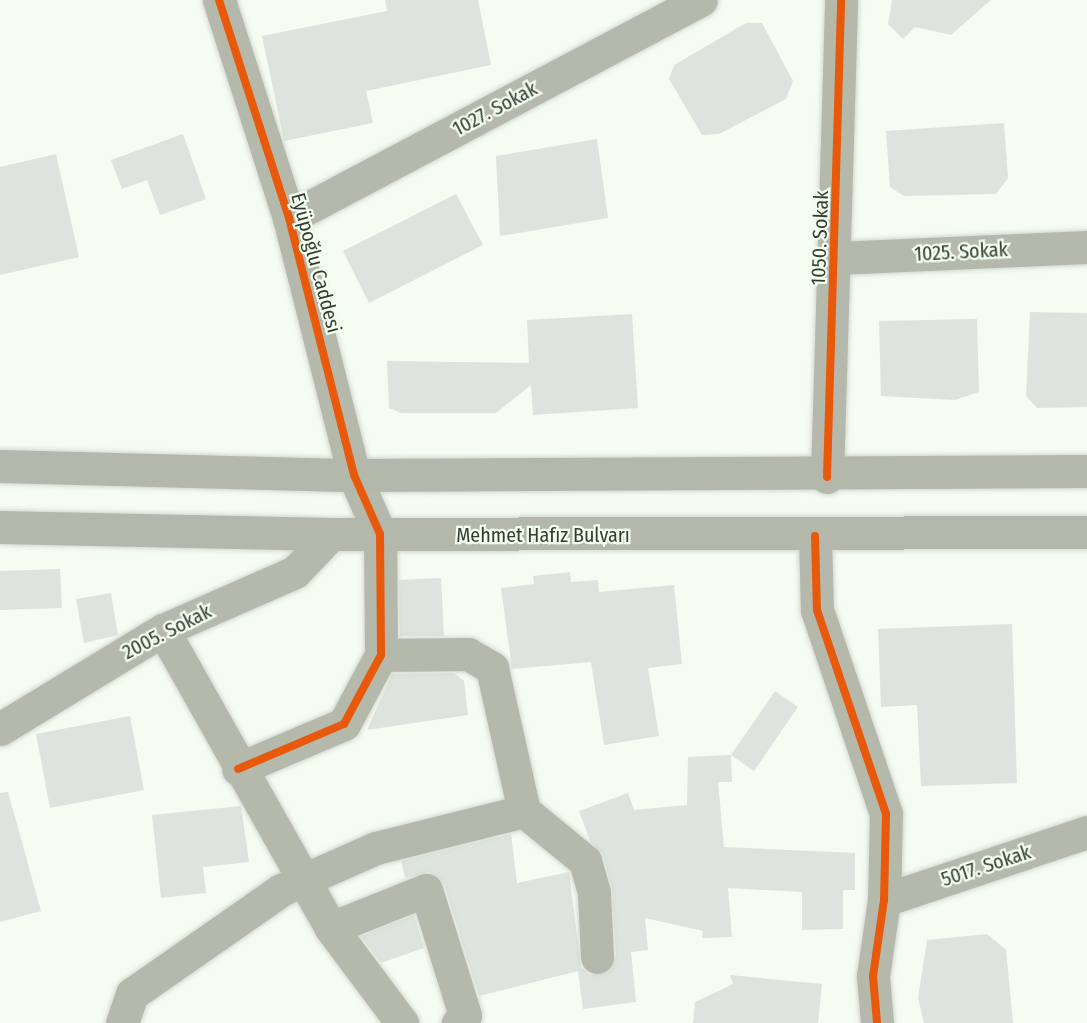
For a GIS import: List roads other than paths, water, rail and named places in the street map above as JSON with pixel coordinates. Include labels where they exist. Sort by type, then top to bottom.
[{"type":"main road","points":[[0,466],[354,475],[827,477],[1087,471]]},
{"type":"main road","name":"Mehmet Hafız Bulvarı","points":[[0,527],[331,534],[814,536],[1087,532]]},
{"type":"street","name":"Eyüpoğlu Caddesi","points":[[219,0],[289,218],[354,475],[380,534]]},
{"type":"street","name":"1027. Sokak","points":[[289,218],[701,0]]},
{"type":"street","name":"1050. Sokak","points":[[827,477],[836,258],[841,0]]},
{"type":"street","name":"1025. Sokak","points":[[836,258],[1087,247]]},
{"type":"street","name":"2005. Sokak","points":[[0,729],[163,630],[295,572],[331,534]]},
{"type":"street","points":[[238,769],[344,724],[381,655],[380,534]]},
{"type":"street","points":[[814,536],[817,610],[886,814],[884,900],[873,976],[877,1023]]},
{"type":"street","points":[[163,630],[238,769],[306,879],[331,928],[402,1023]]},
{"type":"street","points":[[381,655],[468,654],[492,668],[524,811],[585,861],[594,893],[597,957]]},
{"type":"street","points":[[122,1023],[132,994],[281,890],[376,848],[524,811]]},
{"type":"street","name":"5017. Sokak","points":[[884,900],[1087,832]]},
{"type":"street","points":[[331,928],[426,890],[465,1015],[458,1023]]}]
